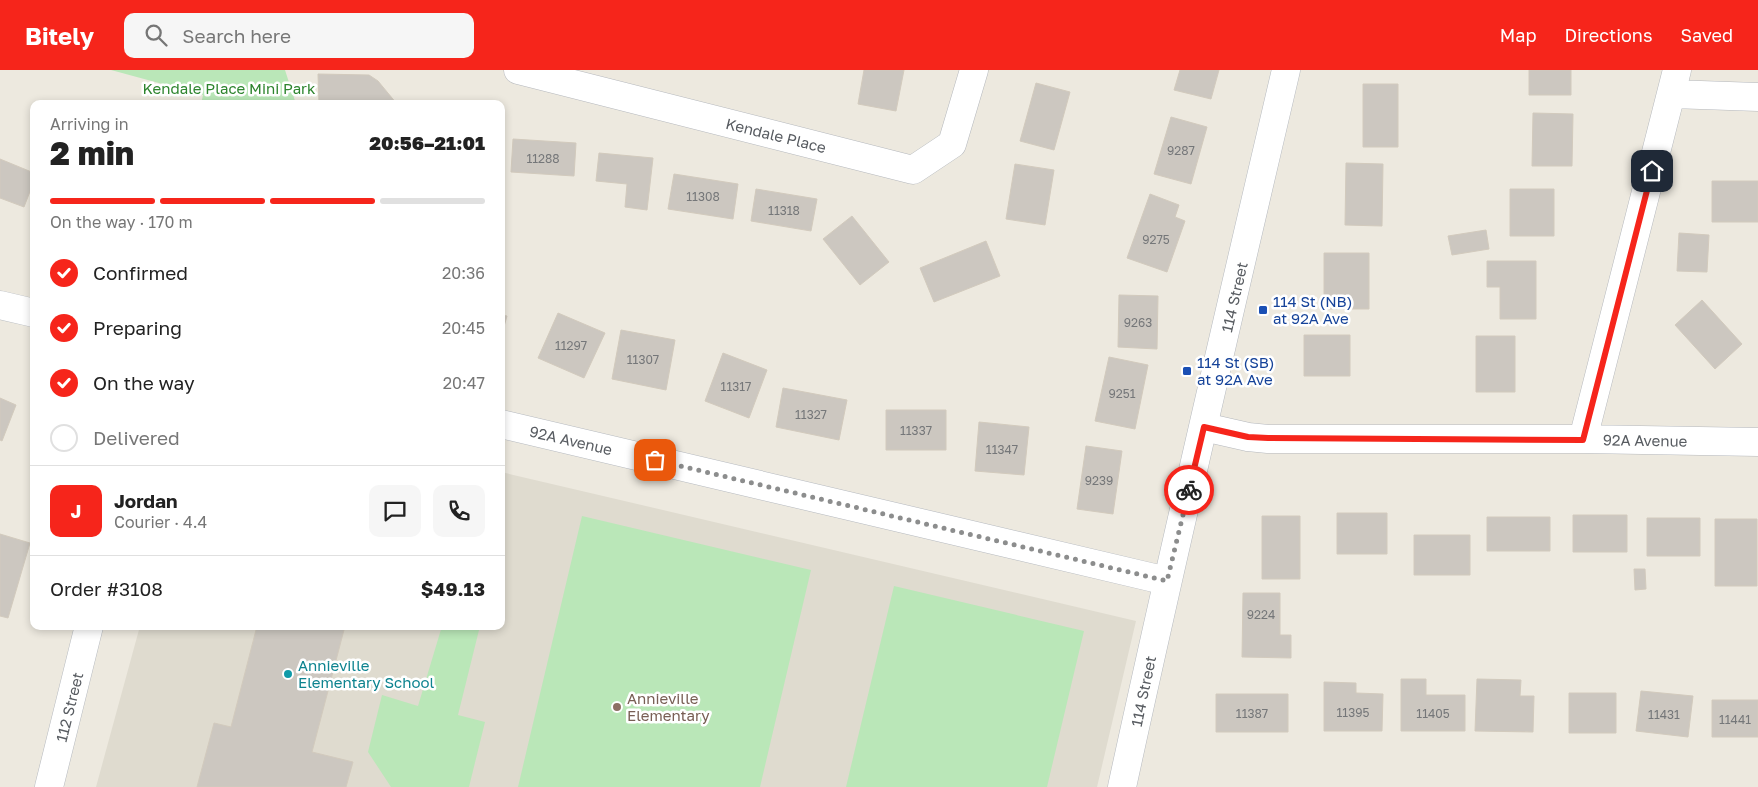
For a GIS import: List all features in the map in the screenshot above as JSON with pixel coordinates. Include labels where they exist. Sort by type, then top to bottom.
[{"type":"street","name":"Kendale Place","points":[[518,70],[913,170],[952,144],[974,70]]},
{"type":"street","name":"114 Street","points":[[1122,787],[1167,581],[1286,70]]},
{"type":"street","points":[[1583,440],[1674,82],[1758,96]]},
{"type":"street","points":[[0,306],[30,312]]},
{"type":"street","name":"92A Avenue","points":[[505,425],[1167,581]]},
{"type":"street","name":"92A Avenue","points":[[1204,427],[1248,437],[1268,438],[1758,442]]},
{"type":"street","name":"112 Street","points":[[49,787],[88,630]]},
{"type":"shaded area","name":"Annieville Elementary","points":[[505,473],[1136,621],[1097,787],[96,787],[139,630],[505,630]]},
{"type":"green space","name":"Kendale Place Mini Park","points":[[111,70],[285,70],[295,100],[202,100],[203,95]]},
{"type":"green space","points":[[582,516],[811,570],[760,787],[518,787]]},
{"type":"green space","points":[[894,586],[1084,631],[1047,787],[846,787]]},
{"type":"green space","points":[[441,630],[479,630],[458,715],[485,722],[469,787],[391,787],[368,752],[382,695],[418,706]]},
{"type":"building","points":[[864,70],[904,70],[896,111],[858,104]]},
{"type":"building","points":[[1180,70],[1219,70],[1211,99],[1174,90]]},
{"type":"building","points":[[1529,70],[1571,70],[1571,95],[1529,95]]},
{"type":"building","points":[[318,74],[369,75],[378,81],[394,100],[319,100]]},
{"type":"building","points":[[1036,83],[1070,92],[1054,150],[1020,141]]},
{"type":"building","points":[[1363,84],[1398,84],[1398,147],[1363,147]]},
{"type":"building","points":[[1533,113],[1573,114],[1572,166],[1532,166]]},
{"type":"building","points":[[1171,117],[1207,127],[1191,184],[1154,174]]},
{"type":"building","points":[[513,139],[576,143],[574,176],[511,172]]},
{"type":"building","points":[[599,153],[653,158],[647,210],[625,207],[627,184],[596,181]]},
{"type":"building","points":[[0,159],[30,171],[30,191],[24,207],[0,198]]},
{"type":"building","points":[[1346,163],[1383,164],[1382,226],[1345,225]]},
{"type":"building","points":[[1015,164],[1054,170],[1045,225],[1006,219]]},
{"type":"building","points":[[674,174],[738,184],[733,219],[668,209]]},
{"type":"building","points":[[1712,181],[1758,181],[1758,222],[1712,222]]},
{"type":"building","points":[[756,189],[817,199],[811,231],[751,221]]},
{"type":"building","points":[[1510,189],[1554,189],[1554,236],[1510,236]]},
{"type":"building","points":[[1150,194],[1179,205],[1175,217],[1185,221],[1167,272],[1127,258]]},
{"type":"building","points":[[852,216],[889,262],[860,285],[823,239]]},
{"type":"building","points":[[1486,230],[1489,249],[1452,255],[1448,236]]},
{"type":"building","points":[[1679,233],[1709,235],[1707,272],[1677,271]]},
{"type":"building","points":[[986,241],[1000,276],[934,302],[920,268]]},
{"type":"building","points":[[1324,253],[1369,253],[1369,309],[1324,309]]},
{"type":"building","points":[[1487,261],[1536,261],[1536,319],[1500,319],[1500,287],[1487,287]]},
{"type":"building","points":[[1119,295],[1158,296],[1157,349],[1118,347]]},
{"type":"building","points":[[1702,300],[1742,344],[1715,369],[1675,325]]},
{"type":"building","points":[[558,313],[605,333],[584,378],[538,358]]},
{"type":"building","points":[[621,330],[675,340],[666,390],[612,379]]},
{"type":"building","points":[[1304,335],[1350,335],[1350,376],[1304,376]]},
{"type":"building","points":[[1476,336],[1515,336],[1515,392],[1476,392]]},
{"type":"building","points":[[723,353],[767,370],[749,418],[705,401]]},
{"type":"building","points":[[1109,357],[1148,365],[1135,429],[1095,421]]},
{"type":"building","points":[[783,388],[847,400],[839,440],[776,427]]},
{"type":"building","points":[[0,398],[16,405],[2,441],[0,440]]},
{"type":"building","points":[[886,410],[946,410],[946,450],[886,450]]},
{"type":"building","points":[[979,422],[1029,427],[1024,475],[975,471]]},
{"type":"building","points":[[1086,446],[1122,451],[1113,514],[1077,509]]},
{"type":"building","points":[[1337,513],[1387,513],[1387,554],[1337,554]]},
{"type":"building","points":[[1573,515],[1627,515],[1627,552],[1573,552]]},
{"type":"building","points":[[1262,516],[1300,516],[1300,579],[1262,579]]},
{"type":"building","points":[[1487,517],[1550,517],[1550,551],[1487,551]]},
{"type":"building","points":[[1647,518],[1700,518],[1700,556],[1647,556]]},
{"type":"building","points":[[1715,519],[1757,519],[1757,586],[1715,586]]},
{"type":"building","points":[[0,534],[30,543],[8,618],[0,616]]},
{"type":"building","points":[[1414,535],[1470,535],[1470,575],[1414,575]]},
{"type":"building","points":[[1634,569],[1645,569],[1646,589],[1635,590]]},
{"type":"building","points":[[1243,593],[1280,593],[1280,635],[1291,635],[1291,658],[1242,657]]},
{"type":"building","name":"Annieville Elementary School","points":[[256,630],[344,630],[312,752],[353,762],[346,787],[197,787],[214,723],[231,727]]},
{"type":"building","points":[[1401,679],[1426,679],[1426,695],[1465,695],[1465,731],[1401,731]]},
{"type":"building","points":[[1477,679],[1521,680],[1520,696],[1534,696],[1533,732],[1475,731]]},
{"type":"building","points":[[1324,682],[1356,683],[1356,693],[1383,694],[1382,731],[1324,731]]},
{"type":"building","points":[[1641,691],[1693,696],[1688,737],[1636,731]]},
{"type":"building","points":[[1569,693],[1616,693],[1616,733],[1569,733]]},
{"type":"building","points":[[1216,694],[1288,694],[1288,732],[1216,732]]},
{"type":"building","points":[[1712,700],[1758,700],[1758,737],[1712,737]]},
{"type":"way so far","points":[[655,460],[1167,581],[1189,490]]},
{"type":"place","name":"114 St (NB) at 92A Ave","points":[[1263,310]]},
{"type":"place","name":"114 St (SB) at 92A Ave","points":[[1187,371]]},
{"type":"place","name":"Annieville Elementary School","points":[[288,674]]},
{"type":"place","name":"Annieville Elementary","points":[[617,707]]},
{"type":"route","points":[[1189,490],[1204,427],[1248,437],[1268,438],[1583,440],[1652,171]]}]
